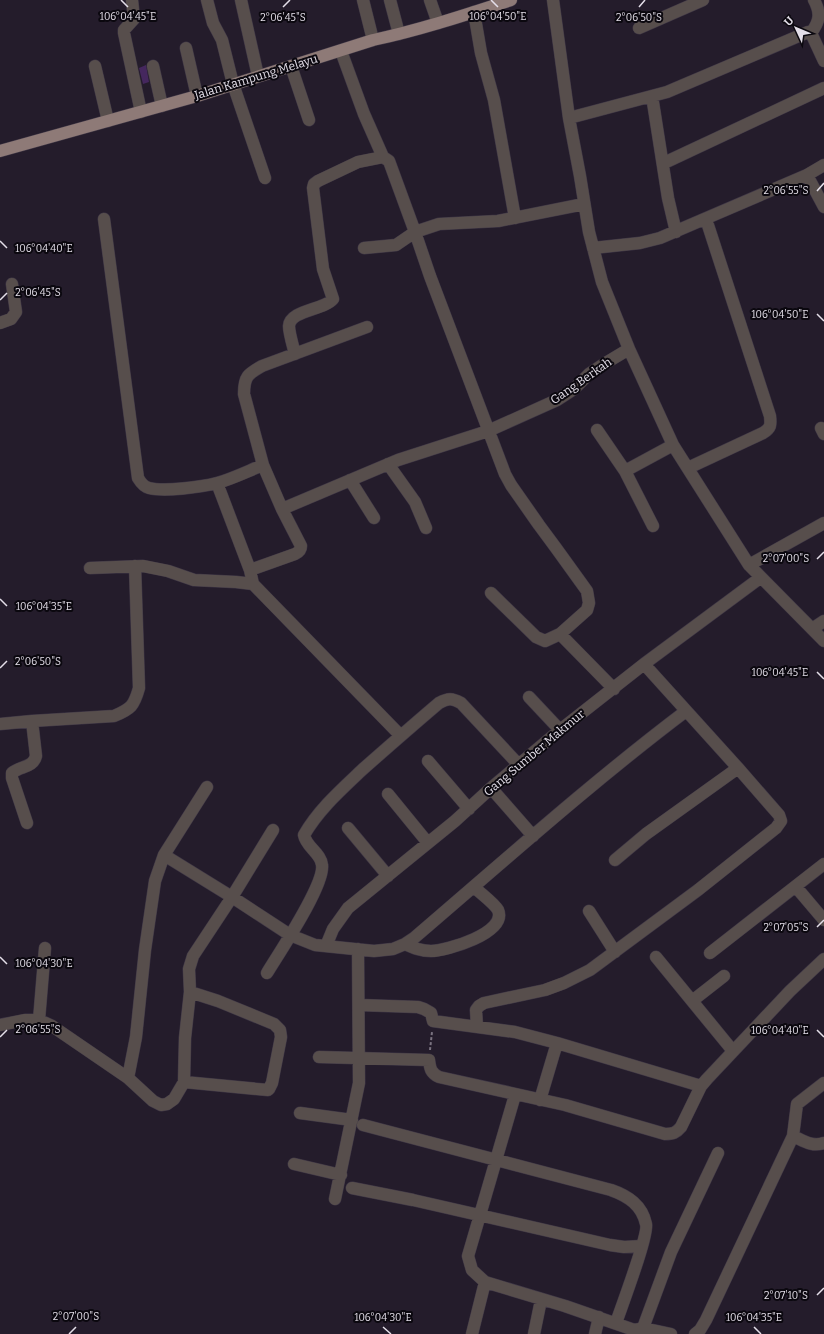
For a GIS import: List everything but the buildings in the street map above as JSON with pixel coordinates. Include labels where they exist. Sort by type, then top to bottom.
[{"type":"main road","name":"Jalan Kampung Melayu","points":[[0,151],[197,96],[373,40],[438,24],[503,1]]},
{"type":"street","points":[[132,0],[134,19],[124,30],[124,32],[141,112]]},
{"type":"street","points":[[207,0],[213,23],[222,40],[233,84],[265,178]]},
{"type":"street","points":[[241,0],[258,76]]},
{"type":"street","points":[[363,0],[373,40]]},
{"type":"street","points":[[390,0],[399,34]]},
{"type":"street","points":[[430,0],[438,24]]},
{"type":"street","points":[[553,0],[569,118],[593,248],[602,282],[629,349],[673,445],[749,565],[824,642]]},
{"type":"street","points":[[639,28],[703,0]]},
{"type":"street","points":[[811,33],[819,20],[817,6],[814,0]]},
{"type":"street","points":[[474,12],[481,53],[494,100],[515,218]]},
{"type":"street","points":[[569,118],[667,92],[808,32],[811,33]]},
{"type":"street","points":[[811,33],[824,61]]},
{"type":"street","points":[[186,48],[197,96]]},
{"type":"street","points":[[341,51],[364,114],[384,157],[389,161],[430,276],[505,474],[587,591],[589,602],[587,610],[560,634],[545,641],[536,637],[491,593]]},
{"type":"street","points":[[95,66],[108,121]]},
{"type":"street","points":[[153,66],[162,106]]},
{"type":"street","points":[[291,66],[309,120]]},
{"type":"street","points":[[664,163],[824,88]]},
{"type":"street","points":[[652,96],[664,163],[668,198],[676,232]]},
{"type":"street","points":[[295,354],[289,326],[291,319],[296,315],[326,305],[333,299],[323,269],[313,188],[314,184],[358,162],[384,157]]},
{"type":"street","points":[[593,248],[640,243],[660,238],[807,175],[824,165]]},
{"type":"street","points":[[807,175],[824,207]]},
{"type":"street","points":[[364,248],[396,245],[415,232],[439,224],[498,221],[584,204]]},
{"type":"street","points":[[104,219],[138,478],[142,484],[148,488],[178,489],[217,483],[263,465]]},
{"type":"street","points":[[688,468],[764,433],[769,429],[771,424],[770,416],[706,219]]},
{"type":"street","points":[[0,323],[11,319],[16,312],[12,284]]},
{"type":"street","points":[[250,570],[295,554],[299,552],[301,546],[282,509],[263,465],[244,394],[244,382],[250,372],[262,366],[367,327]]},
{"type":"street","name":"Gang Berkah","points":[[282,509],[388,464],[488,430],[557,400],[574,388],[589,374],[629,349]]},
{"type":"street","points":[[598,430],[625,472],[653,526]]},
{"type":"street","points":[[625,472],[673,445]]},
{"type":"street","points":[[388,464],[415,502],[426,528]]},
{"type":"street","points":[[350,480],[374,518]]},
{"type":"street","points":[[217,483],[250,570],[253,584],[400,736]]},
{"type":"street","points":[[749,565],[824,523]]},
{"type":"street","points":[[0,724],[114,716],[124,712],[135,703],[139,688],[135,566]]},
{"type":"street","points":[[90,568],[143,566],[168,571],[194,580],[253,584]]},
{"type":"street","name":"Gang Sumber Makmur","points":[[326,946],[333,929],[348,908],[469,809],[491,788],[560,730],[644,664],[760,578]]},
{"type":"street","points":[[812,629],[824,621]]},
{"type":"street","points":[[560,634],[614,689]]},
{"type":"street","points":[[477,1027],[476,1010],[479,1006],[484,1003],[545,990],[564,983],[590,970],[698,890],[776,828],[781,821],[779,815],[738,768],[644,664]]},
{"type":"street","points":[[529,697],[560,730]]},
{"type":"street","points":[[267,973],[312,898],[323,870],[322,863],[305,840],[304,835],[312,820],[331,798],[439,703],[446,699],[453,699],[461,703],[519,765]]},
{"type":"street","points":[[164,855],[290,935],[315,945],[374,951],[393,949],[414,938],[610,770],[686,711]]},
{"type":"street","points":[[28,823],[12,778],[12,773],[31,765],[35,761],[36,756],[32,721]]},
{"type":"street","points":[[428,761],[469,809]]},
{"type":"street","points":[[615,860],[646,834],[738,768]]},
{"type":"street","points":[[128,1078],[136,1037],[145,950],[155,881],[164,855],[207,787]]},
{"type":"street","points":[[491,788],[533,836]]},
{"type":"street","points":[[388,794],[428,843]]},
{"type":"street","points":[[348,828],[388,876]]},
{"type":"street","points":[[0,1025],[25,1020],[39,1020],[62,1032],[128,1078],[153,1101],[161,1105],[167,1104],[174,1098],[184,1082],[185,1038],[190,992],[189,969],[193,956],[232,897],[273,830]]},
{"type":"street","points":[[710,953],[824,864]]},
{"type":"street","points":[[405,944],[421,951],[432,952],[453,948],[476,939],[489,930],[496,924],[499,917],[498,910],[474,887]]},
{"type":"street","points":[[796,887],[824,920]]},
{"type":"street","points":[[589,911],[616,952]]},
{"type":"street","points":[[39,1020],[45,948]]},
{"type":"street","points":[[335,1199],[357,1123],[359,1084],[358,950]]},
{"type":"street","points":[[656,957],[732,1051]]},
{"type":"street","points":[[320,1057],[429,1060],[430,1068],[433,1074],[439,1077],[565,1105],[665,1134],[672,1134],[677,1132],[681,1127],[701,1086],[732,1051],[790,991],[824,959]]},
{"type":"street","points":[[692,1001],[724,976]]},
{"type":"street","points":[[184,1082],[268,1090],[272,1083],[281,1037],[280,1030],[274,1024],[218,1001],[190,992]]},
{"type":"street","points":[[359,1005],[418,1007],[431,1013],[433,1021],[515,1032],[701,1086]]},
{"type":"street","points":[[540,1100],[557,1043]]},
{"type":"street","points":[[695,1334],[700,1330],[706,1320],[793,1136],[796,1104],[824,1083]]},
{"type":"street","points":[[515,1095],[495,1160],[481,1216],[468,1256],[472,1270],[485,1282],[599,1317],[634,1330],[643,1328],[671,1334]]},
{"type":"street","points":[[300,1112],[357,1123],[611,1190],[623,1194],[635,1202],[643,1214],[647,1226],[642,1246],[616,1323]]},
{"type":"street","points":[[793,1136],[810,1145],[824,1143]]},
{"type":"street","points":[[643,1328],[671,1252],[718,1153]]},
{"type":"street","points":[[294,1164],[341,1174]]},
{"type":"street","points":[[352,1188],[413,1200],[610,1246],[642,1246]]},
{"type":"street","points":[[472,1334],[485,1282]]},
{"type":"street","points":[[534,1334],[542,1300]]},
{"type":"street","points":[[595,1334],[599,1317]]},
{"type":"path","points":[[429,1060],[433,1021]]}]
